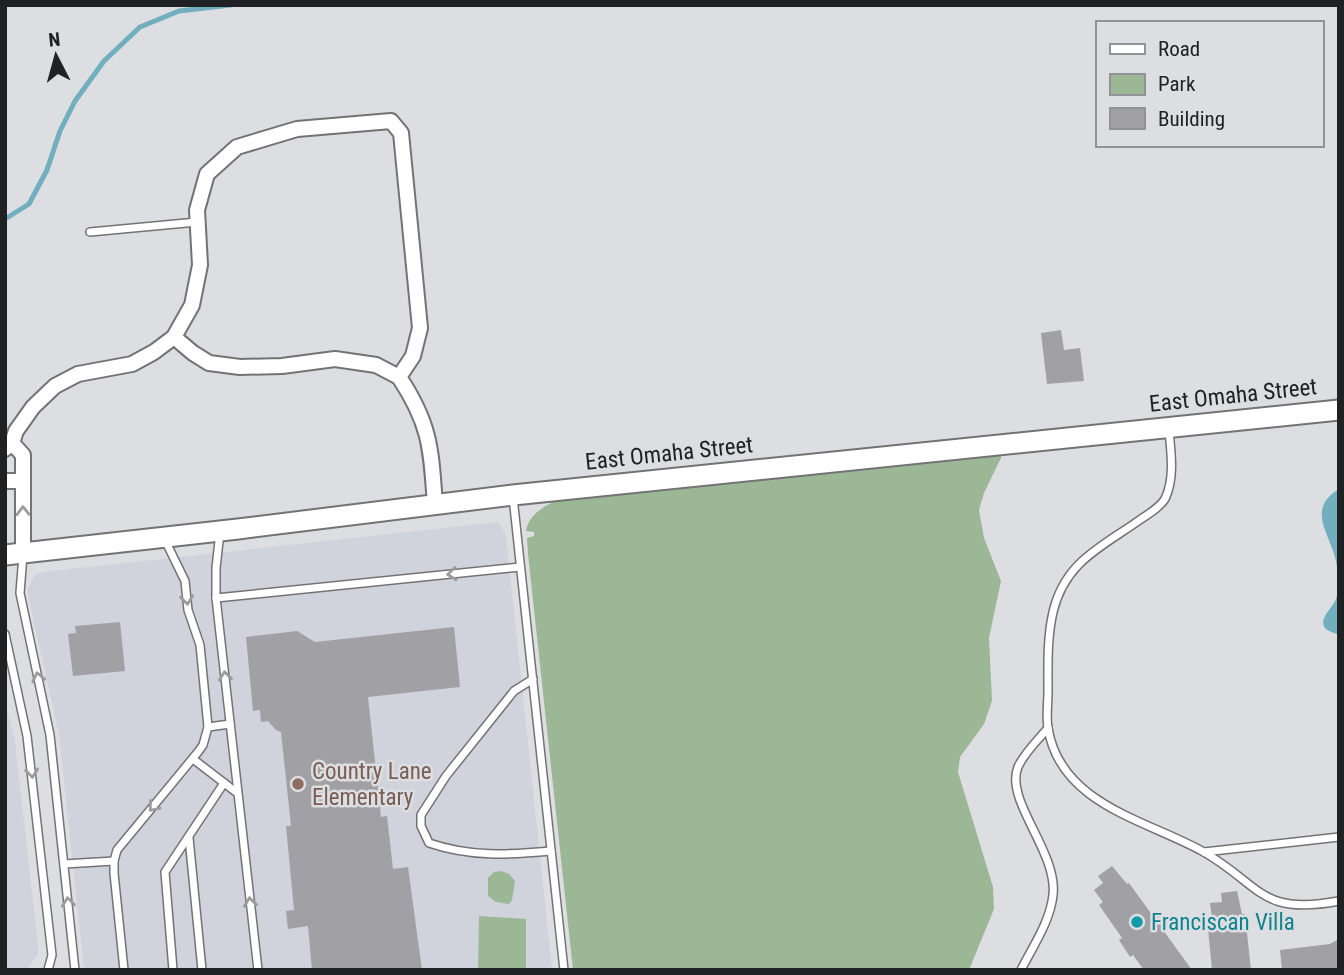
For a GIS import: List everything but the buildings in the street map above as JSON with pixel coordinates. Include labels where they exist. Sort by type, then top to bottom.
[{"type":"main road","name":"East Omaha Street","points":[[14,554],[513,495],[1339,410]]},
{"type":"street","points":[[14,554],[23,456],[9,446],[23,419],[44,394],[55,386],[78,374],[132,364],[174,337],[192,305],[200,265],[197,210],[207,174],[237,147],[297,129],[391,121],[401,133],[420,328],[413,356],[399,377]]},
{"type":"street","points":[[174,337],[192,354],[209,363],[240,367],[282,366],[335,359],[376,365],[399,377],[415,401],[429,435],[435,505]]},
{"type":"street","points":[[5,481],[22,481]]},
{"type":"lane","points":[[90,232],[197,222]]},
{"type":"lane","points":[[1168,427],[1172,461],[1164,499],[1153,510],[1082,560],[1066,577],[1053,611],[1049,640],[1048,728],[1057,756],[1071,778],[1089,795],[1112,809],[1204,852],[1261,895],[1283,905],[1313,906],[1339,901]]},
{"type":"lane","points":[[513,495],[564,970]]},
{"type":"lane","points":[[220,531],[216,598],[258,970]]},
{"type":"lane","points":[[124,970],[114,861],[117,850],[203,745],[208,727],[200,645],[188,610],[185,580],[163,537]]},
{"type":"lane","points":[[14,554],[50,735],[75,970]]},
{"type":"lane","points":[[216,598],[520,567]]},
{"type":"lane","points":[[5,634],[27,736],[52,955],[48,970]]},
{"type":"lane","points":[[533,679],[514,691],[446,776],[421,815],[421,826],[429,843],[450,850],[498,856],[551,851]]},
{"type":"lane","points":[[208,727],[230,724]]},
{"type":"lane","points":[[1021,970],[1048,918],[1054,894],[1045,849],[1019,798],[1016,776],[1023,760],[1048,728]]},
{"type":"lane","points":[[192,759],[236,792]]},
{"type":"lane","points":[[173,970],[165,872],[225,783]]},
{"type":"lane","points":[[188,837],[202,970]]},
{"type":"lane","points":[[1204,852],[1339,837]]},
{"type":"lane","points":[[64,864],[114,861]]},
{"type":"shaded area","name":"Country Lane Elementary","points":[[499,522],[506,536],[552,970],[84,970],[59,734],[28,596],[28,588],[35,575]]},
{"type":"shaded area","points":[[5,701],[15,742],[38,946],[38,954],[27,970],[5,970]]},
{"type":"green space","points":[[1000,452],[1001,458],[979,510],[984,538],[1001,581],[989,638],[992,701],[984,724],[960,757],[958,772],[993,887],[994,909],[969,970],[573,970],[528,554],[527,538],[534,536],[534,532],[526,531],[534,514],[562,498]]},
{"type":"green space","points":[[494,872],[509,874],[515,881],[509,904],[496,902],[488,896],[488,878]]},
{"type":"green space","points":[[479,916],[526,919],[526,970],[478,970]]},
{"type":"water","points":[[1339,489],[1339,635],[1326,629],[1323,624],[1336,599],[1338,583],[1335,556],[1322,515],[1328,497]]},
{"type":"waterway","points":[[5,219],[29,204],[47,170],[60,131],[75,101],[104,61],[140,27],[179,11],[231,5]]},
{"type":"place","name":"Country Lane Elementary","points":[[298,784]]},
{"type":"place","name":"Franciscan Villa","points":[[1137,922]]}]
